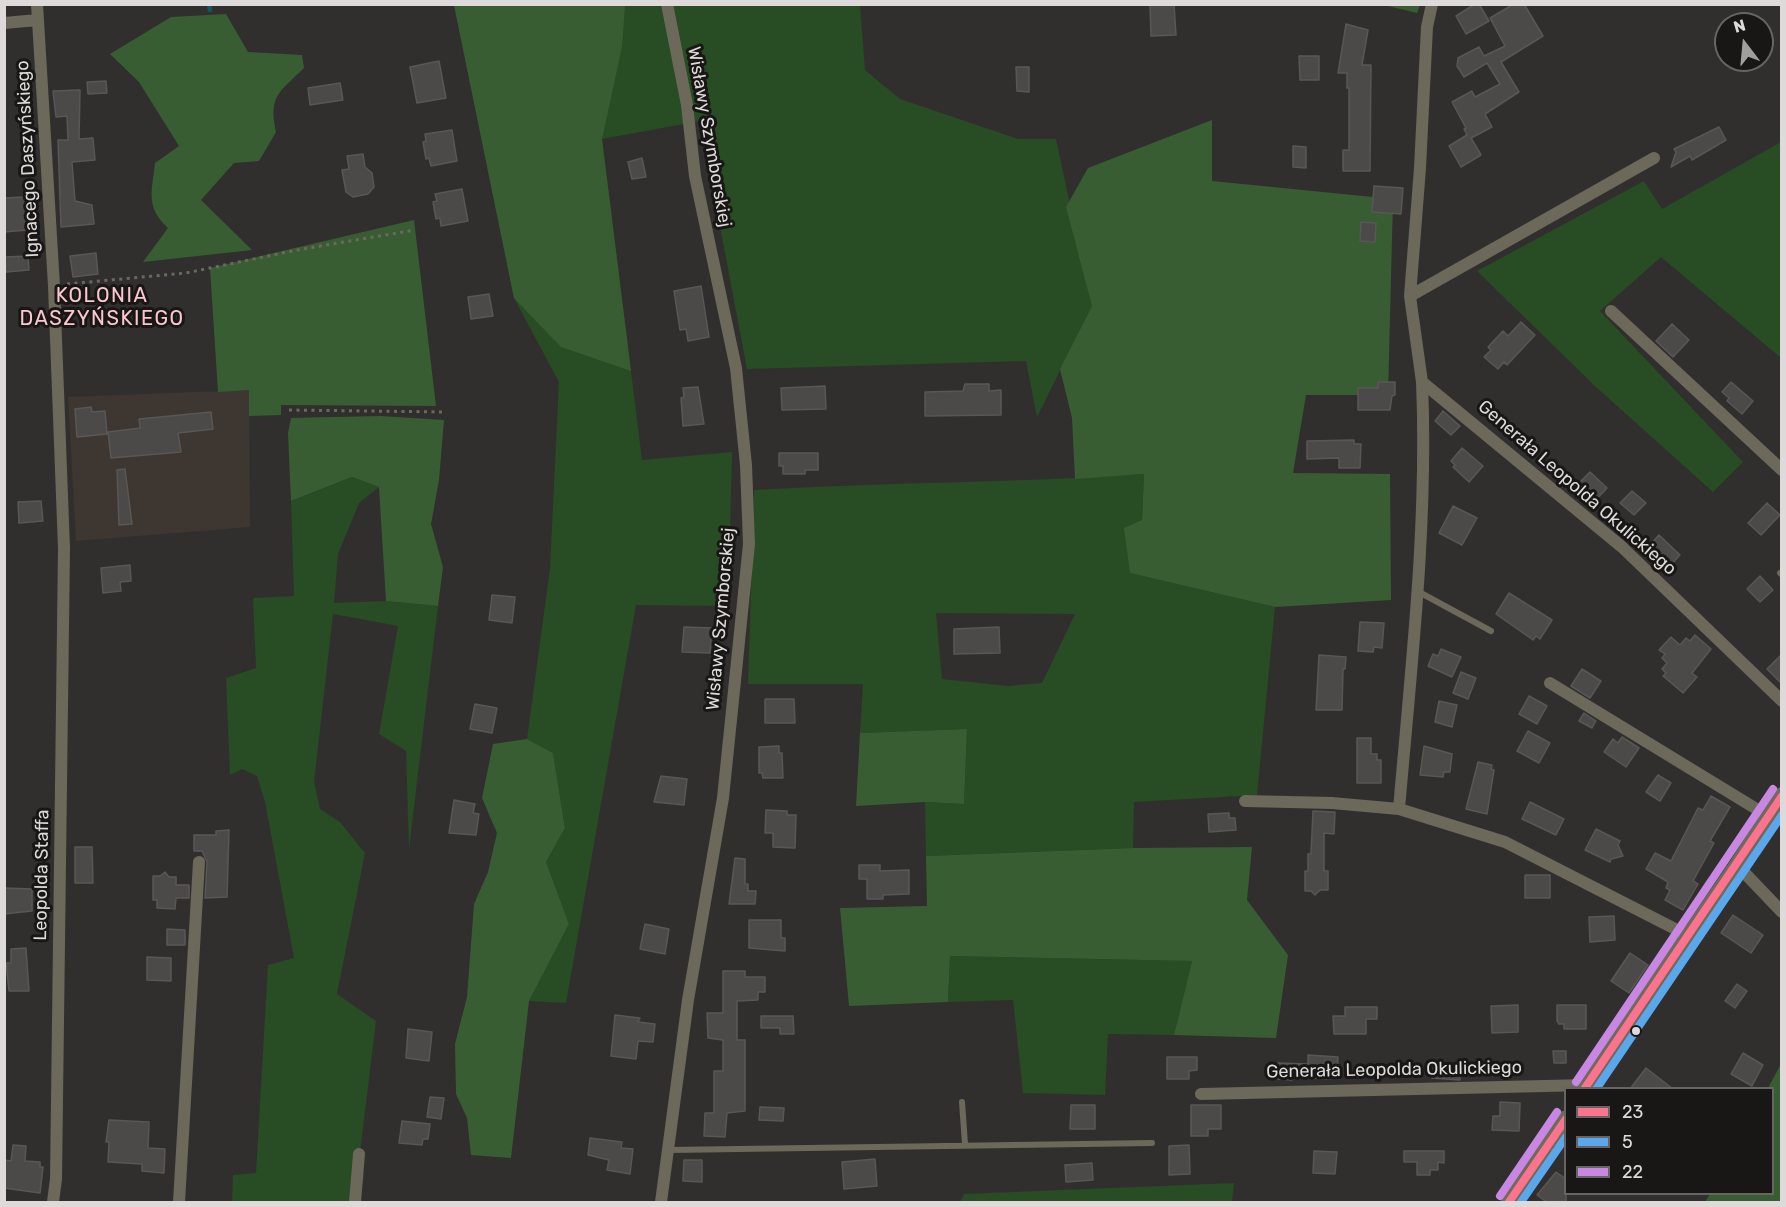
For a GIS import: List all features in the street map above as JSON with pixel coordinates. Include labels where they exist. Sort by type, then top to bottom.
[{"type":"street","name":"Ignacego Daszyńskiego","points":[[37,4],[54,286],[63,548]]},
{"type":"street","name":"Wisławy Szymborskiej","points":[[661,1203],[670,1150],[688,1000],[723,798],[749,527],[736,368],[695,176],[687,105],[667,4]]},
{"type":"street","points":[[1398,809],[1418,591],[1424,427],[1422,382],[1410,296],[1420,168],[1427,27],[1432,4]]},
{"type":"street","points":[[4,23],[38,20]]},
{"type":"street","points":[[1410,296],[1654,158]]},
{"type":"street","points":[[1611,311],[1782,470]]},
{"type":"street","name":"Generała Leopolda Okulickiego","points":[[1422,382],[1622,547],[1782,701]]},
{"type":"street","name":"Leopolda Staffa","points":[[53,1203],[56,1179],[63,548]]},
{"type":"street","points":[[1550,683],[1768,816]]},
{"type":"street","name":"Generała Leopolda Okulickiego","points":[[1587,1087],[1781,796]]},
{"type":"street","points":[[1245,801],[1332,803],[1398,809],[1505,842],[1689,936]]},
{"type":"street","points":[[179,1203],[199,862]]},
{"type":"street","points":[[1737,865],[1782,912]]},
{"type":"street","name":"Generała Leopolda Okulickiego","points":[[1201,1094],[1564,1087]]},
{"type":"street","points":[[1509,1203],[1564,1121]]},
{"type":"street","points":[[355,1203],[359,1154]]},
{"type":"lane","points":[[1418,591],[1491,631]]},
{"type":"lane","points":[[962,1102],[965,1144]]},
{"type":"lane","points":[[670,1150],[1152,1143]]},
{"type":"path","points":[[54,286],[186,273],[302,249],[415,230]]},
{"type":"path","points":[[289,410],[446,412]]},
{"type":"shaded area","points":[[249,390],[250,527],[76,541],[68,397]]},
{"type":"green space","points":[[454,5],[860,5],[865,70],[900,99],[1018,139],[1056,139],[1092,306],[1037,417],[1026,361],[747,369],[700,121],[602,139],[642,460],[732,452],[728,606],[636,605],[566,1003],[529,1001],[569,924],[546,862],[565,828],[553,753],[527,739],[550,568],[559,382],[514,298]]},
{"type":"green space","points":[[454,5],[625,5],[622,47],[602,139],[631,371],[561,347],[514,298]]},
{"type":"green space","points":[[1384,5],[1420,5],[1417,13]]},
{"type":"green space","points":[[226,14],[248,52],[302,55],[304,68],[278,95],[274,110],[276,132],[259,161],[234,163],[201,200],[252,250],[143,262],[168,228],[153,206],[155,163],[179,146],[139,82],[110,54],[171,17]]},
{"type":"green space","points":[[1212,120],[1212,181],[1393,199],[1388,395],[1306,395],[1293,473],[1390,474],[1391,600],[1275,607],[1130,573],[1124,528],[1142,520],[1144,474],[1075,479],[1072,418],[1060,369],[1092,306],[1066,207],[1088,168]]},
{"type":"green space","points":[[1781,142],[1781,358],[1661,257],[1600,311],[1743,462],[1713,492],[1596,387],[1477,271],[1644,181],[1662,209]]},
{"type":"green space","points":[[414,220],[436,406],[281,405],[281,415],[249,416],[249,390],[218,392],[210,268]]},
{"type":"green space","points":[[380,416],[444,420],[439,480],[431,524],[443,567],[438,606],[386,601],[379,487],[352,477],[291,501],[288,433],[291,418]]},
{"type":"green space","points":[[1144,474],[1142,520],[1130,573],[1275,607],[1257,795],[1134,802],[1133,848],[926,856],[925,802],[964,804],[967,729],[860,733],[863,684],[748,684],[754,490]],"holes":[[[936,613],[1075,614],[1042,683],[1008,686],[942,679]]]},
{"type":"green space","points":[[352,477],[379,487],[359,503],[338,554],[334,603],[386,601],[438,606],[409,849],[406,751],[379,734],[398,626],[333,614],[314,782],[320,809],[340,822],[365,853],[337,994],[376,1021],[354,1202],[232,1202],[233,1175],[256,1173],[268,965],[294,958],[265,802],[257,776],[242,769],[230,775],[226,678],[256,668],[253,598],[294,596],[291,501]]},
{"type":"green space","points":[[967,729],[964,804],[925,802],[856,806],[860,733]]},
{"type":"green space","points":[[527,739],[553,753],[565,828],[546,862],[569,924],[529,1001],[511,1158],[471,1155],[467,1118],[456,1094],[455,1044],[467,997],[474,904],[488,872],[497,833],[482,798],[493,744]]},
{"type":"green space","points":[[1252,847],[1247,900],[1288,955],[1276,1038],[1174,1035],[1192,961],[950,956],[948,1002],[849,1006],[840,908],[927,906],[926,856],[1133,848]]},
{"type":"green space","points":[[950,956],[1192,961],[1174,1035],[1108,1034],[1105,1095],[1023,1093],[1013,1000],[948,1002]]},
{"type":"green space","points":[[1781,1064],[1781,1202],[1705,1202],[1709,1195],[1774,1195],[1774,1087],[1769,1087]]},
{"type":"green space","points":[[1234,1183],[1232,1202],[960,1202],[964,1194]]},
{"type":"building","points":[[1150,4],[1174,4],[1176,35],[1151,36]]},
{"type":"building","points":[[1475,4],[1479,4],[1489,21],[1466,34],[1456,16]]},
{"type":"building","points":[[1514,4],[1524,4],[1543,36],[1501,62],[1519,92],[1485,114],[1492,127],[1471,138],[1481,155],[1461,167],[1449,146],[1467,135],[1464,129],[1466,128],[1452,102],[1472,91],[1475,97],[1500,84],[1487,63],[1464,77],[1457,66],[1458,58],[1479,47],[1484,56],[1505,46],[1490,18]]},
{"type":"building","points":[[1346,24],[1368,30],[1362,65],[1371,65],[1370,171],[1343,171],[1343,150],[1349,150],[1349,88],[1347,88],[1347,73],[1338,73]]},
{"type":"building","points":[[1299,56],[1319,56],[1319,80],[1300,80]]},
{"type":"building","points":[[439,61],[446,98],[417,103],[410,67]]},
{"type":"building","points":[[1016,67],[1029,67],[1029,92],[1017,91]]},
{"type":"building","points":[[106,81],[107,93],[88,94],[87,82]]},
{"type":"building","points":[[340,83],[343,100],[310,105],[308,88]]},
{"type":"building","points":[[80,90],[79,139],[93,138],[95,160],[72,162],[75,201],[92,205],[94,224],[61,227],[58,140],[68,140],[67,116],[56,117],[53,91]]},
{"type":"building","points":[[1719,127],[1726,140],[1692,160],[1690,156],[1671,167],[1676,152],[1674,149]]},
{"type":"building","points":[[452,130],[457,161],[431,166],[429,158],[426,159],[423,142],[426,141],[425,134]]},
{"type":"building","points":[[1293,146],[1306,147],[1306,168],[1293,167]]},
{"type":"building","points":[[363,154],[365,167],[372,173],[374,187],[368,194],[353,197],[346,192],[342,170],[349,169],[347,156]]},
{"type":"building","points":[[642,158],[646,177],[632,179],[628,162]]},
{"type":"building","points":[[1374,186],[1403,188],[1401,214],[1372,212]]},
{"type":"building","points":[[462,189],[468,221],[441,226],[440,218],[436,219],[433,202],[437,201],[435,194]]},
{"type":"building","points":[[25,197],[27,230],[4,232],[4,198]]},
{"type":"building","points":[[1361,222],[1376,223],[1375,242],[1360,241]]},
{"type":"building","points":[[96,253],[98,274],[73,277],[70,256]]},
{"type":"building","points":[[28,256],[29,270],[6,272],[5,257]]},
{"type":"building","points":[[701,286],[709,337],[688,341],[686,329],[680,330],[674,291]]},
{"type":"building","points":[[489,294],[493,316],[471,319],[468,297]]},
{"type":"building","points":[[1521,322],[1535,335],[1507,365],[1504,362],[1498,369],[1484,357],[1491,350],[1488,347],[1503,331],[1508,336]]},
{"type":"building","points":[[1672,324],[1689,340],[1673,357],[1656,341]]},
{"type":"building","points":[[1378,382],[1395,382],[1395,395],[1392,396],[1390,410],[1358,410],[1358,388],[1378,388]]},
{"type":"building","points":[[1731,382],[1753,401],[1742,414],[1727,401],[1729,398],[1722,392]]},
{"type":"building","points":[[965,384],[989,384],[989,391],[1001,390],[1001,415],[925,416],[925,392],[963,391]]},
{"type":"building","points":[[825,386],[826,409],[782,410],[781,388]]},
{"type":"building","points":[[698,387],[704,424],[683,426],[681,398],[684,397],[683,388]]},
{"type":"building","points":[[91,407],[92,412],[105,411],[107,434],[77,437],[75,409]]},
{"type":"building","points":[[1443,411],[1460,426],[1451,435],[1435,421]]},
{"type":"building","points":[[211,412],[213,429],[178,433],[181,452],[111,458],[108,432],[140,428],[139,419]]},
{"type":"building","points":[[1354,440],[1354,444],[1361,444],[1360,468],[1339,468],[1339,458],[1307,459],[1307,441]]},
{"type":"building","points":[[1462,448],[1483,466],[1469,482],[1453,467],[1455,465],[1451,461]]},
{"type":"building","points":[[779,453],[818,453],[818,470],[805,470],[805,474],[783,474],[783,466],[779,466]]},
{"type":"building","points":[[125,469],[132,524],[119,525],[117,470]]},
{"type":"building","points":[[1590,472],[1607,488],[1593,503],[1575,487]]},
{"type":"building","points":[[1632,491],[1646,503],[1634,515],[1620,503]]},
{"type":"building","points":[[41,501],[43,521],[19,523],[18,502]]},
{"type":"building","points":[[1767,503],[1780,515],[1761,535],[1748,523]]},
{"type":"building","points":[[1453,506],[1477,518],[1462,545],[1439,533]]},
{"type":"building","points":[[1659,535],[1680,555],[1665,571],[1646,549]]},
{"type":"building","points":[[130,565],[131,581],[120,582],[121,591],[103,593],[101,568]]},
{"type":"building","points":[[1760,576],[1773,590],[1760,602],[1747,589]]},
{"type":"building","points":[[1509,593],[1552,620],[1540,639],[1536,636],[1533,640],[1496,614]]},
{"type":"building","points":[[492,595],[515,597],[512,623],[489,620]]},
{"type":"building","points":[[1360,622],[1384,623],[1382,648],[1374,647],[1373,652],[1358,651]]},
{"type":"building","points":[[684,627],[712,628],[710,653],[682,652]]},
{"type":"building","points":[[999,627],[1000,653],[954,654],[954,629]]},
{"type":"building","points":[[1695,635],[1711,649],[1692,673],[1697,677],[1683,693],[1663,676],[1666,673],[1662,669],[1667,663],[1662,658],[1665,654],[1659,650],[1671,637],[1680,645],[1686,638],[1690,641]]},
{"type":"building","points":[[1441,649],[1461,657],[1452,677],[1428,666],[1433,654],[1438,656]]},
{"type":"building","points":[[1782,654],[1782,684],[1767,669]]},
{"type":"building","points":[[1319,655],[1346,657],[1345,669],[1343,669],[1342,710],[1316,710]]},
{"type":"building","points":[[1582,669],[1601,681],[1590,698],[1571,686]]},
{"type":"building","points":[[1461,672],[1476,678],[1468,699],[1453,693]]},
{"type":"building","points":[[1529,696],[1547,706],[1537,724],[1519,714]]},
{"type":"building","points":[[765,699],[794,699],[795,723],[765,723]]},
{"type":"building","points":[[1439,701],[1457,705],[1452,727],[1435,722]]},
{"type":"building","points":[[475,704],[497,708],[492,733],[470,729]]},
{"type":"building","points":[[1584,713],[1596,721],[1592,728],[1579,721]]},
{"type":"building","points":[[1528,731],[1550,743],[1539,763],[1517,751]]},
{"type":"building","points":[[1622,737],[1639,748],[1626,767],[1604,752],[1613,739],[1618,743]]},
{"type":"building","points":[[1357,738],[1371,738],[1371,754],[1377,754],[1377,760],[1381,760],[1381,783],[1357,783]]},
{"type":"building","points":[[779,746],[779,753],[782,753],[783,778],[763,778],[762,773],[759,773],[759,747]]},
{"type":"building","points":[[1424,746],[1452,754],[1450,772],[1444,772],[1443,777],[1420,775]]},
{"type":"building","points":[[1478,762],[1492,765],[1491,769],[1494,770],[1487,814],[1466,809]]},
{"type":"building","points":[[1658,775],[1671,783],[1660,801],[1646,792]]},
{"type":"building","points":[[661,776],[687,779],[684,805],[654,802]]},
{"type":"building","points":[[1711,796],[1730,807],[1710,841],[1714,843],[1693,881],[1698,884],[1683,910],[1665,900],[1670,890],[1666,888],[1668,882],[1646,869],[1655,853],[1671,861],[1698,808],[1703,810]]},
{"type":"building","points":[[454,800],[475,804],[473,813],[479,814],[476,835],[449,833]]},
{"type":"building","points":[[1530,802],[1564,819],[1556,835],[1522,819]]},
{"type":"building","points":[[766,810],[787,811],[787,815],[796,815],[795,848],[773,847],[773,833],[765,833]]},
{"type":"building","points":[[1313,811],[1335,812],[1334,834],[1324,833],[1324,871],[1328,871],[1328,890],[1320,890],[1315,895],[1311,891],[1305,891],[1305,871],[1308,871],[1308,854],[1311,854]]},
{"type":"building","points":[[1229,813],[1229,818],[1235,818],[1236,830],[1209,832],[1208,814]]},
{"type":"building","points":[[1596,829],[1620,841],[1618,845],[1623,856],[1611,859],[1610,862],[1585,850]]},
{"type":"building","points":[[229,830],[227,897],[205,898],[207,862],[202,851],[194,851],[194,835],[216,835],[216,831]]},
{"type":"building","points":[[75,847],[92,847],[93,883],[75,883]]},
{"type":"building","points":[[735,858],[745,859],[745,884],[748,884],[748,891],[756,891],[755,904],[729,904]]},
{"type":"building","points":[[859,865],[880,865],[880,871],[909,870],[909,894],[883,895],[883,899],[867,899],[867,879],[859,879]]},
{"type":"building","points":[[165,872],[169,877],[176,877],[176,885],[189,885],[189,898],[176,898],[175,909],[157,908],[157,900],[153,900],[153,876],[160,876]]},
{"type":"building","points":[[1525,875],[1550,875],[1550,898],[1525,898]]},
{"type":"building","points":[[4,888],[32,889],[32,911],[4,914]]},
{"type":"building","points":[[1733,915],[1763,935],[1751,953],[1721,933]]},
{"type":"building","points":[[1614,916],[1615,940],[1590,942],[1589,917]]},
{"type":"building","points":[[749,920],[781,920],[781,938],[785,938],[785,951],[749,948]]},
{"type":"building","points":[[645,924],[669,929],[665,954],[640,949]]},
{"type":"building","points":[[167,929],[185,930],[185,945],[167,945]]},
{"type":"building","points":[[26,948],[29,991],[9,991],[6,963],[11,963],[11,949]]},
{"type":"building","points":[[1630,953],[1648,965],[1629,993],[1611,981]]},
{"type":"building","points":[[147,957],[171,958],[171,981],[147,980]]},
{"type":"building","points":[[723,971],[745,971],[745,977],[765,977],[765,992],[758,992],[758,1000],[737,1001],[737,1040],[745,1040],[745,1111],[727,1113],[725,1137],[704,1136],[705,1113],[714,1113],[714,1071],[723,1071],[723,1040],[708,1038],[707,1013],[723,1013]]},
{"type":"building","points":[[1737,984],[1747,991],[1735,1008],[1725,1001]]},
{"type":"building","points":[[1518,1005],[1518,1032],[1492,1033],[1491,1006]]},
{"type":"building","points":[[1557,1005],[1586,1005],[1586,1029],[1564,1029],[1564,1024],[1559,1024],[1557,1021]]},
{"type":"building","points":[[1345,1007],[1377,1007],[1377,1019],[1366,1019],[1366,1034],[1334,1034],[1333,1016],[1345,1016]]},
{"type":"building","points":[[615,1015],[640,1018],[638,1022],[655,1024],[653,1042],[638,1041],[636,1059],[611,1056]]},
{"type":"building","points":[[761,1016],[793,1016],[794,1034],[780,1034],[780,1028],[761,1028]]},
{"type":"building","points":[[408,1029],[432,1032],[429,1061],[406,1058]]},
{"type":"building","points":[[1553,1051],[1566,1051],[1566,1063],[1554,1063]]},
{"type":"building","points":[[1743,1053],[1763,1065],[1752,1086],[1731,1074]]},
{"type":"building","points":[[1308,1055],[1338,1057],[1337,1075],[1330,1074],[1330,1079],[1292,1077],[1292,1080],[1277,1079],[1278,1063],[1308,1064]]},
{"type":"building","points":[[1167,1057],[1197,1057],[1197,1070],[1189,1071],[1189,1079],[1167,1079]]},
{"type":"building","points":[[1459,1066],[1460,1080],[1432,1078],[1431,1067]]},
{"type":"building","points":[[1646,1068],[1670,1087],[1632,1087]]},
{"type":"building","points":[[430,1097],[444,1098],[441,1119],[427,1117]]},
{"type":"building","points":[[1500,1102],[1520,1103],[1519,1131],[1492,1130],[1493,1116],[1500,1116]]},
{"type":"building","points":[[1071,1105],[1095,1105],[1095,1129],[1070,1129]]},
{"type":"building","points":[[1191,1105],[1221,1105],[1221,1129],[1208,1129],[1208,1136],[1191,1136]]},
{"type":"building","points":[[760,1107],[784,1108],[783,1121],[759,1120]]},
{"type":"building","points":[[109,1120],[149,1122],[148,1148],[165,1149],[164,1173],[142,1171],[142,1164],[108,1162],[109,1142],[106,1142]]},
{"type":"building","points":[[402,1121],[430,1124],[428,1139],[423,1139],[422,1145],[399,1143]]},
{"type":"building","points":[[590,1138],[622,1142],[621,1148],[633,1149],[630,1174],[607,1170],[609,1160],[588,1155]]},
{"type":"building","points":[[13,1145],[26,1146],[25,1161],[40,1162],[40,1167],[43,1167],[40,1193],[4,1188],[4,1160],[11,1161]]},
{"type":"building","points":[[1189,1145],[1190,1174],[1169,1175],[1169,1146]]},
{"type":"building","points":[[1314,1151],[1337,1152],[1335,1174],[1313,1173]]},
{"type":"building","points":[[1404,1151],[1444,1151],[1444,1163],[1438,1162],[1438,1170],[1430,1170],[1430,1175],[1417,1175],[1417,1162],[1404,1162]]},
{"type":"building","points":[[875,1159],[877,1186],[844,1189],[842,1162]]},
{"type":"building","points":[[684,1160],[702,1160],[702,1182],[683,1181]]},
{"type":"building","points":[[1092,1163],[1093,1180],[1066,1182],[1065,1165]]},
{"type":"building","points":[[1556,1172],[1564,1178],[1566,1203],[1548,1203],[1537,1195]]},
{"type":"waterway","points":[[209,4],[210,10]]},
{"type":"transit line","name":"22","points":[[1576,1082],[1773,789]]},
{"type":"transit line","name":"23","points":[[1586,1087],[1782,796]]},
{"type":"transit line","name":"5","points":[[1598,1087],[1782,815]]},
{"type":"transit line","name":"22","points":[[1500,1196],[1557,1112]]},
{"type":"transit line","name":"23","points":[[1509,1202],[1564,1122]]},
{"type":"transit line","name":"5","points":[[1521,1202],[1564,1140]]},
{"type":"district","name":"KOLONIA DASZYŃSKIEGO","points":[[102,308]]}]
